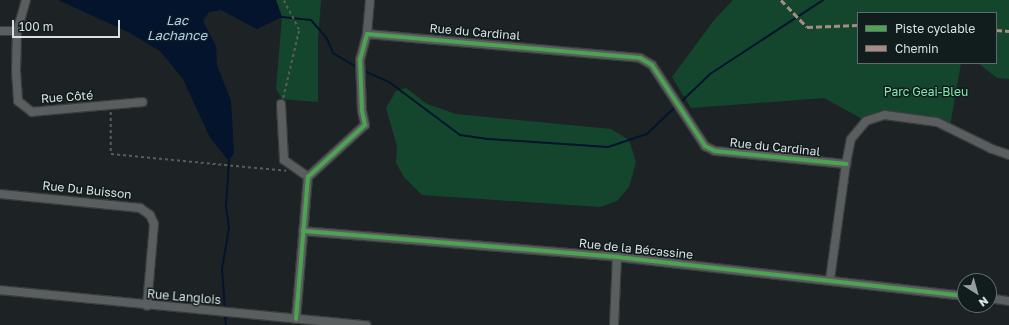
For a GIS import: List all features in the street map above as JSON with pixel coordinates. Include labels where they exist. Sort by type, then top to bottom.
[{"type":"street","name":"Rue Côté","points":[[26,0],[18,31],[16,71],[18,101],[32,112],[142,102]]},
{"type":"street","points":[[296,319],[308,177],[365,125],[362,111],[360,60],[367,34],[370,0]]},
{"type":"street","points":[[0,31],[18,31]]},
{"type":"street","name":"Rue du Cardinal","points":[[367,34],[640,58],[652,65],[705,146],[716,151],[846,164]]},
{"type":"street","points":[[281,104],[284,160],[308,177]]},
{"type":"street","points":[[830,279],[846,164],[851,139],[866,121],[885,115],[937,122],[992,150],[1009,155]]},
{"type":"street","name":"Rue Du Buisson","points":[[0,194],[140,208],[150,215],[154,224],[147,306]]},
{"type":"street","name":"Rue de la Bécassine","points":[[303,231],[617,257],[830,279],[957,295]]},
{"type":"street","points":[[614,325],[617,257]]},
{"type":"street","name":"Rue Langlois","points":[[0,290],[147,306],[362,325]]},
{"type":"street","points":[[997,299],[1009,301]]},
{"type":"path","points":[[281,104],[300,30],[283,0]]},
{"type":"path","points":[[111,106],[111,154],[233,167],[300,172]]},
{"type":"green space","points":[[276,0],[321,0],[318,39],[318,102],[282,99],[276,89],[282,17]]},
{"type":"green space","name":"Parc Geai-Bleu","points":[[733,0],[1009,0],[1009,79],[997,78],[979,64],[997,64],[997,12],[857,12],[857,64],[961,64],[950,126],[885,115],[866,121],[824,98],[691,108],[672,77],[715,19]]},
{"type":"green space","points":[[406,88],[427,104],[456,114],[611,129],[629,140],[636,162],[629,187],[617,201],[600,207],[422,195],[404,177],[396,163],[397,146],[386,108],[396,91]]},
{"type":"water","name":"Lac Lachance","points":[[58,0],[276,0],[282,17],[257,29],[221,10],[209,12],[203,21],[216,46],[217,65],[231,101],[234,153],[229,161],[210,138],[183,79],[160,51],[128,32]]},
{"type":"waterway","points":[[680,103],[710,74],[823,0]]},
{"type":"waterway","points":[[282,17],[311,20],[326,37],[333,53],[358,68]]},
{"type":"waterway","points":[[362,70],[389,82],[460,135],[488,139],[608,147],[647,134],[676,106]]},
{"type":"waterway","points":[[225,310],[222,269],[229,228],[226,206],[229,161]]},
{"type":"waterway","points":[[225,314],[226,325]]},
{"type":"marked path","points":[[781,0],[807,27],[857,25]]},
{"type":"marked path","points":[[997,30],[1009,31]]},
{"type":"cycle path","points":[[296,319],[308,177],[365,125],[362,111],[360,60],[367,34],[640,58],[652,65],[705,146],[715,151],[846,164]]},
{"type":"cycle path","points":[[303,231],[617,257],[957,295]]}]
